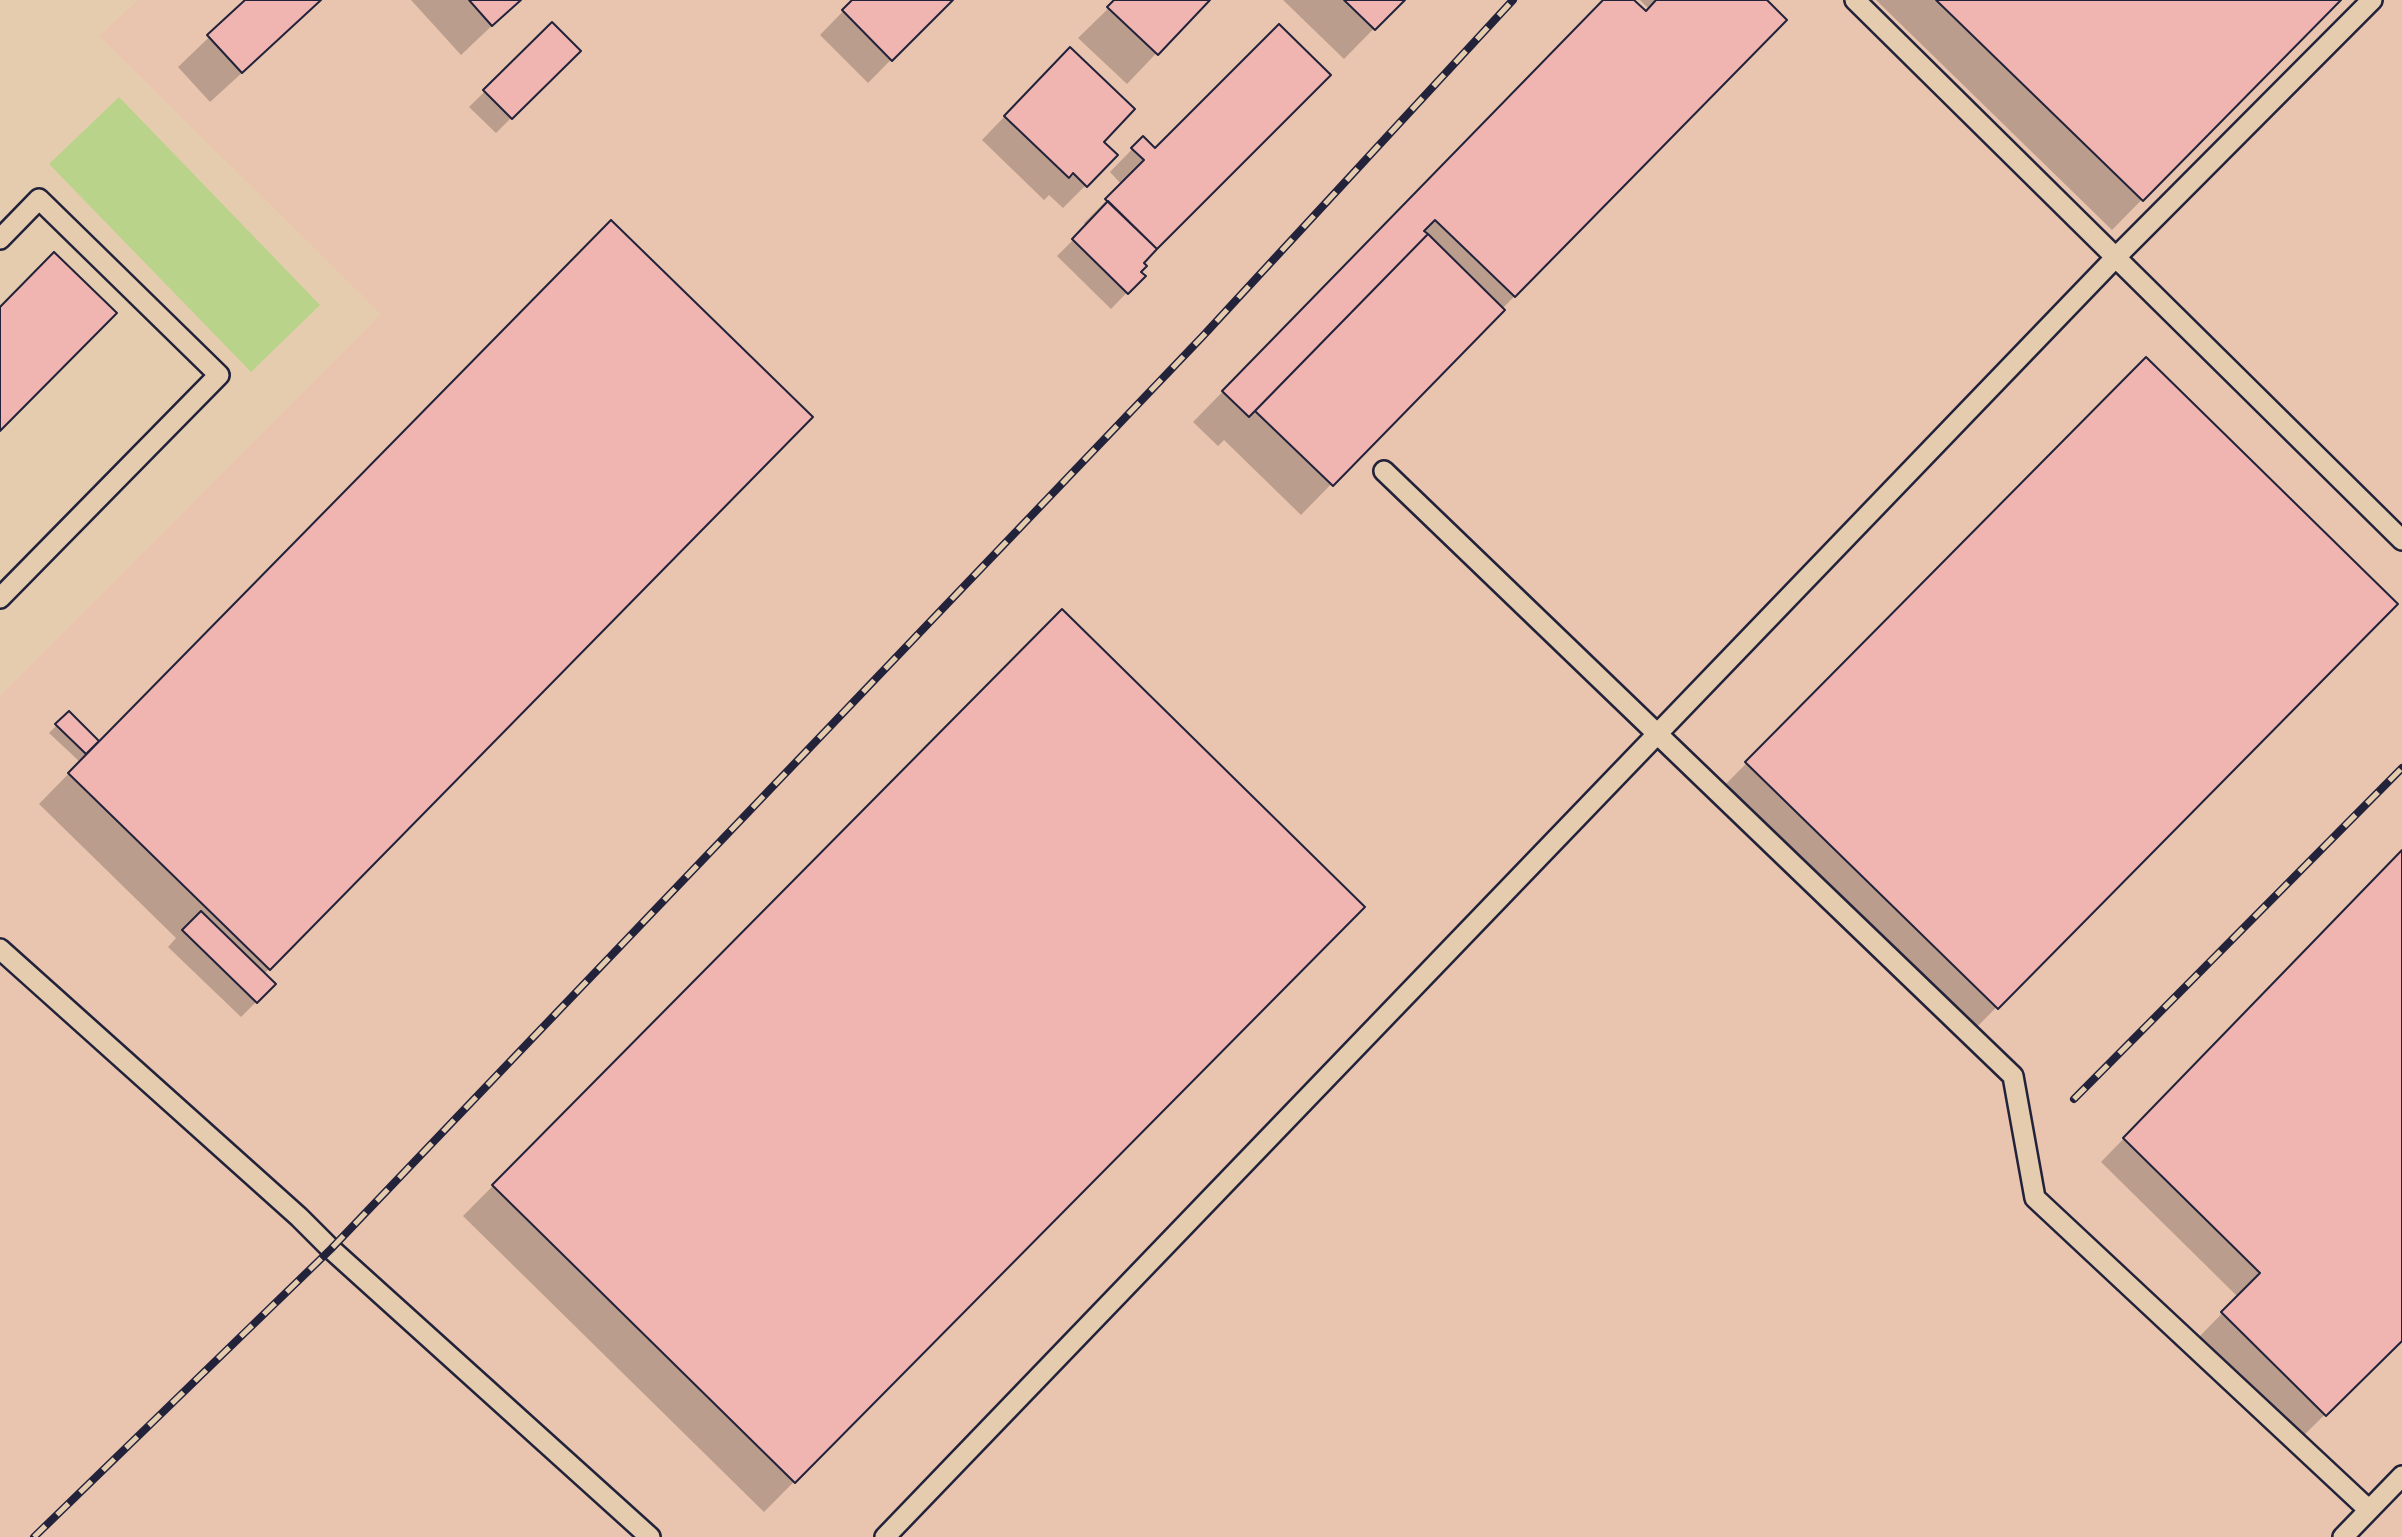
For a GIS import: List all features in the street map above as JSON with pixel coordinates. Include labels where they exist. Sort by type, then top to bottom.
[{"type":"lane","points":[[1855,0],[2402,540]]},
{"type":"lane","points":[[886,1537],[2115,258],[2372,0]]},
{"type":"lane","points":[[0,239],[39,199],[219,375],[0,598]]},
{"type":"lane","points":[[1384,471],[2012,1076],[2035,1198],[2369,1510]]},
{"type":"lane","points":[[0,949],[650,1537]]},
{"type":"lane","points":[[2343,1537],[2402,1476]]},
{"type":"shaded area","points":[[138,0],[2402,0],[2402,1537],[0,1537],[0,696],[381,314],[99,36]]},
{"type":"green space","points":[[119,97],[320,305],[251,372],[49,164]]},
{"type":"building","points":[[245,0],[321,0],[242,73],[207,35]]},
{"type":"building","points":[[469,0],[521,0],[492,26]]},
{"type":"building","points":[[852,0],[953,0],[892,61],[842,10]]},
{"type":"building","points":[[1114,0],[1210,0],[1158,55],[1107,7]]},
{"type":"building","points":[[1344,0],[1405,0],[1375,30]]},
{"type":"building","points":[[1603,0],[1634,0],[1646,11],[1656,0],[1767,0],[1787,20],[1515,297],[1435,220],[1424,231],[1428,234],[1249,417],[1222,391]]},
{"type":"building","points":[[1936,0],[2341,0],[2143,201]]},
{"type":"building","points":[[552,22],[581,51],[512,119],[483,90]]},
{"type":"building","points":[[1279,24],[1331,75],[1157,249],[1105,199],[1144,160],[1131,148],[1143,136],[1155,148]]},
{"type":"building","points":[[1070,47],[1135,109],[1104,142],[1118,155],[1087,187],[1073,173],[1069,178],[1004,116]]},
{"type":"building","points":[[1108,201],[1157,249],[1144,263],[1147,266],[1141,272],[1146,276],[1128,294],[1072,239]]},
{"type":"building","points":[[611,220],[813,417],[270,970],[68,773]]},
{"type":"building","points":[[1428,234],[1505,310],[1333,486],[1255,411]]},
{"type":"building","points":[[54,252],[117,313],[0,431],[0,307]]},
{"type":"building","points":[[2146,357],[2398,604],[1998,1009],[1745,762]]},
{"type":"building","points":[[1062,609],[1365,907],[795,1483],[492,1185]]},
{"type":"building","points":[[69,711],[99,741],[86,754],[55,724]]},
{"type":"building","points":[[2402,850],[2402,1341],[2326,1416],[2221,1312],[2260,1273],[2123,1138]]},
{"type":"building","points":[[201,911],[276,984],[257,1003],[182,930]]},
{"type":"railway","points":[[34,1537],[331,1249],[1202,337],[1513,0]]},
{"type":"railway","points":[[2074,1099],[2402,768]]}]
